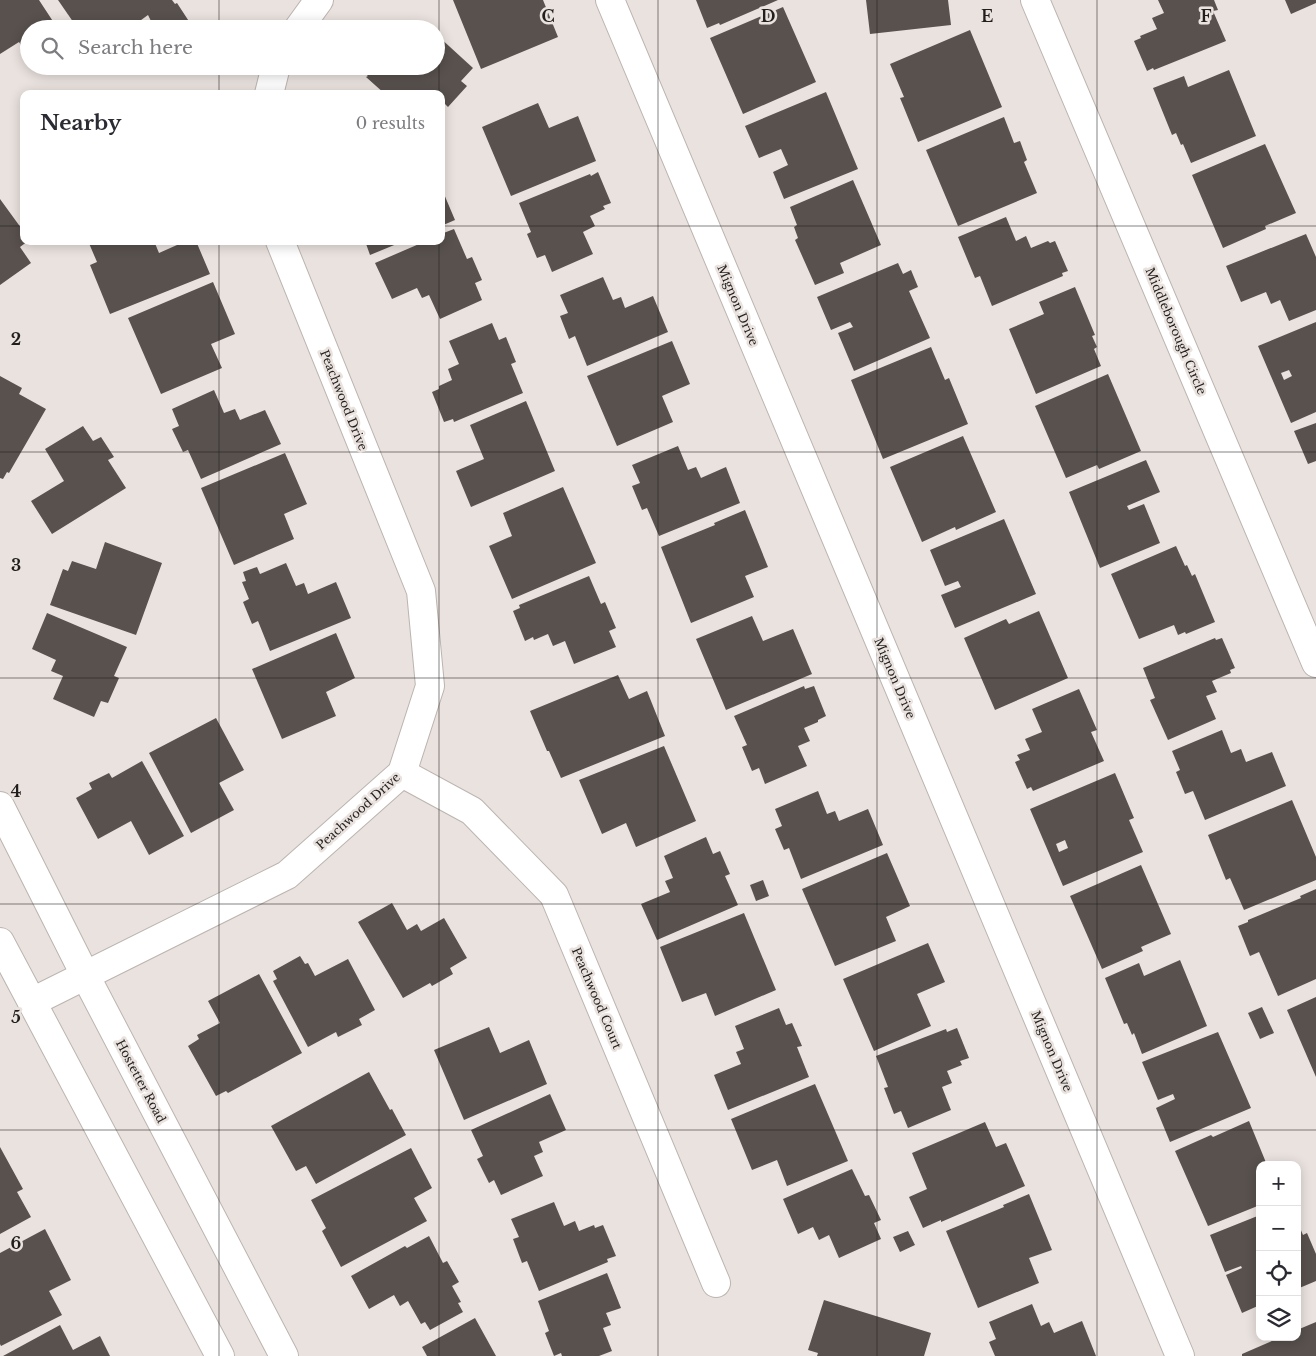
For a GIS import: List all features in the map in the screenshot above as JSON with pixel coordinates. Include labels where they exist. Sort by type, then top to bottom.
[{"type":"street","points":[[305,20],[319,0]]},
{"type":"street","name":"Mignon Drive","points":[[610,0],[1180,1356]]},
{"type":"street","name":"Middleborough Circle","points":[[1035,0],[1316,663]]},
{"type":"street","points":[[270,90],[274,75]]},
{"type":"street","name":"Peachwood Drive","points":[[32,1002],[287,875],[402,773],[430,686],[421,591],[282,245]]},
{"type":"street","name":"Peachwood Court","points":[[402,773],[472,811],[554,895],[716,1283]]},
{"type":"street","name":"Hostetter Road","points":[[0,806],[85,975],[284,1356]]},
{"type":"street","points":[[0,942],[220,1356]]},
{"type":"building","points":[[0,0],[39,0],[52,20],[20,20],[20,44],[19,42],[0,54]]},
{"type":"building","points":[[58,0],[172,0],[175,4],[177,3],[188,20],[150,20],[148,15],[141,20],[72,20]]},
{"type":"building","points":[[453,0],[543,0],[558,37],[481,69]]},
{"type":"building","points":[[696,0],[778,0],[720,25],[719,23],[707,28]]},
{"type":"building","points":[[866,0],[948,0],[951,25],[870,34]]},
{"type":"building","points":[[1158,0],[1214,0],[1218,10],[1213,11],[1226,41],[1154,70],[1153,68],[1147,71],[1134,41],[1141,38],[1140,36],[1157,29],[1152,18],[1164,13]]},
{"type":"building","points":[[1285,0],[1316,0],[1316,3],[1291,14]]},
{"type":"building","points":[[783,7],[816,82],[743,114],[710,38]]},
{"type":"building","points":[[970,30],[1002,107],[918,142],[900,98],[904,97],[890,64]]},
{"type":"building","points":[[445,42],[473,68],[461,81],[467,86],[448,107],[445,104],[445,90],[381,90],[366,77],[367,75],[445,75]]},
{"type":"building","points":[[1229,70],[1256,136],[1191,163],[1176,133],[1172,135],[1153,88],[1184,76],[1188,87]]},
{"type":"building","points":[[826,92],[858,169],[784,199],[773,172],[788,165],[781,149],[759,158],[745,126]]},
{"type":"building","points":[[538,103],[549,128],[578,116],[596,161],[511,196],[482,127]]},
{"type":"building","points":[[1004,117],[1014,143],[1020,141],[1027,160],[1024,162],[1037,193],[958,226],[926,150]]},
{"type":"building","points":[[1265,144],[1296,213],[1265,226],[1266,229],[1223,248],[1192,175]]},
{"type":"building","points":[[598,172],[611,203],[603,206],[605,209],[590,216],[595,226],[583,232],[593,254],[552,272],[545,255],[537,258],[527,234],[531,232],[519,203]]},
{"type":"building","points":[[853,180],[881,245],[840,263],[844,273],[815,285],[795,240],[798,238],[794,227],[797,225],[790,207]]},
{"type":"building","points":[[445,196],[455,220],[445,224]]},
{"type":"building","points":[[0,199],[20,226],[20,245],[23,245],[20,247],[31,263],[0,285]]},
{"type":"building","points":[[1006,217],[1016,241],[1026,236],[1031,248],[1048,241],[1050,243],[1055,241],[1068,271],[1062,273],[1063,276],[992,306],[980,276],[975,278],[958,237]]},
{"type":"building","points":[[454,229],[467,259],[472,257],[482,280],[475,283],[482,300],[440,319],[429,295],[422,298],[417,288],[392,299],[375,263],[417,245],[445,245],[445,232]]},
{"type":"building","points":[[1306,234],[1316,257],[1316,310],[1289,321],[1280,300],[1271,304],[1266,292],[1241,302],[1226,266]]},
{"type":"building","points":[[90,245],[156,245],[159,253],[177,245],[198,245],[210,274],[110,314],[90,265],[97,262]]},
{"type":"building","points":[[366,245],[394,245],[370,255]]},
{"type":"building","points":[[898,263],[903,274],[911,270],[918,287],[909,291],[930,338],[854,371],[838,333],[853,327],[850,322],[831,330],[817,297]]},
{"type":"building","points":[[603,277],[613,300],[621,297],[625,308],[653,296],[668,332],[587,366],[575,336],[569,339],[560,316],[568,313],[560,295]]},
{"type":"building","points":[[213,282],[235,334],[211,344],[222,368],[161,394],[128,318]]},
{"type":"building","points":[[1075,287],[1095,335],[1092,336],[1097,347],[1094,349],[1101,366],[1036,394],[1009,329],[1044,314],[1039,302]]},
{"type":"building","points":[[1316,322],[1316,412],[1291,423],[1258,346]],"holes":[[[1289,370],[1292,376],[1284,380],[1281,373]]]},
{"type":"building","points":[[492,323],[499,340],[506,337],[516,362],[511,364],[523,393],[454,422],[453,419],[444,422],[432,392],[439,389],[439,386],[452,380],[448,369],[459,364],[449,341]]},
{"type":"building","points":[[672,341],[690,384],[662,396],[673,422],[617,446],[587,376]]},
{"type":"building","points":[[931,347],[945,380],[949,378],[968,424],[883,459],[851,380]]},
{"type":"building","points":[[1108,374],[1141,451],[1099,469],[1097,465],[1066,478],[1035,406]]},
{"type":"building","points":[[0,376],[22,388],[19,394],[46,409],[9,473],[7,472],[3,479],[0,478]]},
{"type":"building","points":[[214,390],[224,413],[235,409],[240,420],[265,410],[281,444],[201,479],[188,450],[183,452],[172,429],[179,426],[172,409]]},
{"type":"building","points":[[526,401],[555,471],[471,507],[456,471],[484,459],[470,425]]},
{"type":"building","points":[[1316,423],[1316,461],[1308,464],[1294,431]]},
{"type":"building","points":[[83,426],[93,441],[101,437],[114,457],[108,460],[126,488],[52,534],[31,501],[64,481],[45,449]]},
{"type":"building","points":[[963,436],[996,512],[956,530],[955,527],[922,542],[890,467]]},
{"type":"building","points":[[678,446],[688,470],[696,467],[701,478],[726,467],[740,503],[659,536],[647,508],[642,510],[632,486],[640,483],[632,465]]},
{"type":"building","points":[[285,453],[307,504],[284,514],[294,539],[234,565],[201,488]]},
{"type":"building","points":[[1146,460],[1160,492],[1127,506],[1129,510],[1144,504],[1160,543],[1100,568],[1069,492]]},
{"type":"building","points":[[563,487],[596,563],[512,599],[489,546],[512,536],[503,513]]},
{"type":"building","points":[[745,510],[768,567],[745,576],[754,597],[691,623],[661,547],[715,525],[714,523]]},
{"type":"building","points":[[1004,519],[1036,594],[955,628],[941,595],[961,587],[958,581],[945,586],[930,550]]},
{"type":"building","points":[[105,542],[162,563],[136,635],[50,605],[63,569],[68,571],[72,561],[96,569]]},
{"type":"building","points":[[1176,546],[1185,566],[1187,565],[1192,576],[1195,574],[1215,622],[1186,634],[1185,632],[1178,635],[1174,625],[1139,639],[1111,574]]},
{"type":"building","points":[[286,563],[296,586],[304,583],[308,594],[336,582],[351,618],[270,651],[258,621],[252,624],[243,602],[249,599],[242,582],[246,581],[243,572],[257,567],[260,574]]},
{"type":"building","points":[[589,576],[601,604],[605,602],[616,628],[609,631],[616,647],[574,664],[565,641],[553,646],[548,634],[534,640],[533,637],[525,641],[513,611],[520,608],[519,605]]},
{"type":"building","points":[[1039,611],[1068,678],[995,710],[964,638],[1006,619],[1009,624]]},
{"type":"building","points":[[47,613],[127,647],[114,676],[119,678],[108,703],[101,701],[94,717],[53,699],[63,676],[51,671],[56,660],[32,649]]},
{"type":"building","points":[[752,616],[763,641],[793,629],[812,674],[726,710],[696,639]]},
{"type":"building","points":[[336,633],[355,678],[326,692],[336,716],[282,739],[252,669]]},
{"type":"building","points":[[1215,638],[1216,640],[1222,638],[1235,668],[1230,670],[1231,673],[1212,681],[1217,692],[1206,696],[1216,719],[1168,740],[1150,700],[1155,698],[1143,668]]},
{"type":"building","points":[[618,675],[629,699],[647,691],[665,736],[561,778],[530,711]]},
{"type":"building","points":[[804,686],[805,689],[814,686],[826,716],[804,728],[810,741],[798,746],[807,766],[765,784],[759,768],[752,771],[742,747],[747,745],[734,716]]},
{"type":"building","points":[[1079,689],[1097,730],[1091,732],[1104,761],[1033,791],[1031,787],[1027,789],[1015,762],[1020,760],[1017,755],[1030,750],[1025,739],[1042,732],[1032,709]]},
{"type":"building","points":[[216,718],[244,770],[219,783],[234,810],[191,833],[149,753]]},
{"type":"building","points":[[1222,730],[1231,753],[1241,749],[1246,762],[1272,752],[1286,786],[1205,820],[1193,791],[1185,794],[1176,772],[1180,770],[1172,751]]},
{"type":"building","points":[[664,746],[696,821],[636,847],[626,823],[602,834],[579,780]]},
{"type":"building","points":[[142,761],[184,836],[149,855],[131,821],[98,839],[76,798],[92,789],[89,783],[109,773],[112,778]]},
{"type":"building","points":[[1115,773],[1134,818],[1129,820],[1143,852],[1063,886],[1030,809]],"holes":[[[1065,840],[1068,848],[1059,852],[1056,844]]]},
{"type":"building","points":[[818,791],[827,814],[835,811],[839,821],[868,809],[883,845],[801,879],[789,848],[784,850],[775,829],[782,826],[775,809]]},
{"type":"building","points":[[1292,800],[1316,857],[1316,880],[1244,910],[1230,878],[1226,880],[1208,835]]},
{"type":"building","points":[[706,837],[713,854],[720,851],[730,874],[725,876],[738,905],[657,940],[641,904],[670,892],[665,881],[673,878],[664,856]]},
{"type":"building","points":[[887,853],[910,906],[886,917],[896,941],[835,966],[802,889]]},
{"type":"building","points":[[1141,865],[1171,934],[1141,947],[1143,951],[1102,969],[1070,896]]},
{"type":"building","points":[[763,880],[769,896],[756,901],[750,885]]},
{"type":"building","points":[[1316,889],[1316,979],[1278,996],[1259,952],[1250,956],[1238,926],[1301,898],[1300,896]]},
{"type":"building","points":[[392,903],[407,930],[417,924],[421,931],[444,918],[467,958],[450,968],[453,974],[432,986],[430,983],[403,998],[358,922]]},
{"type":"building","points":[[744,913],[776,990],[715,1016],[706,993],[682,1002],[660,947]]},
{"type":"building","points":[[928,943],[945,982],[917,994],[931,1026],[874,1051],[843,979]]},
{"type":"building","points":[[300,956],[305,964],[308,963],[315,976],[348,959],[375,1010],[359,1019],[362,1025],[338,1037],[336,1032],[308,1047],[273,981],[277,979],[273,971]]},
{"type":"building","points":[[1180,960],[1207,1026],[1142,1054],[1134,1033],[1132,1035],[1127,1023],[1124,1024],[1105,978],[1139,963],[1144,976]]},
{"type":"building","points":[[259,974],[302,1053],[228,1093],[226,1091],[216,1096],[188,1046],[199,1039],[197,1035],[220,1023],[208,1001]]},
{"type":"building","points":[[1316,997],[1316,1077],[1287,1010]]},
{"type":"building","points":[[1262,1007],[1274,1033],[1260,1039],[1248,1013]]},
{"type":"building","points":[[779,1008],[786,1025],[792,1023],[802,1046],[797,1047],[809,1077],[728,1110],[714,1075],[741,1064],[736,1052],[744,1049],[735,1026]]},
{"type":"building","points":[[489,1027],[500,1053],[529,1040],[547,1084],[464,1120],[434,1050]]},
{"type":"building","points":[[957,1028],[969,1058],[960,1061],[962,1065],[947,1071],[952,1083],[942,1087],[951,1110],[908,1128],[901,1111],[894,1114],[884,1088],[888,1087],[876,1056],[946,1029],[947,1032]]},
{"type":"building","points":[[1218,1032],[1251,1108],[1170,1142],[1156,1108],[1175,1099],[1173,1094],[1158,1100],[1142,1062]]},
{"type":"building","points":[[369,1072],[406,1135],[316,1184],[306,1166],[296,1171],[271,1126]]},
{"type":"building","points":[[815,1084],[848,1161],[787,1186],[777,1160],[752,1170],[731,1119]]},
{"type":"building","points":[[550,1094],[566,1130],[539,1142],[543,1152],[534,1156],[543,1176],[501,1195],[494,1180],[489,1183],[477,1159],[483,1156],[471,1130]]},
{"type":"building","points":[[1249,1121],[1265,1161],[1256,1161],[1256,1207],[1208,1226],[1175,1151],[1211,1135],[1213,1137]]},
{"type":"building","points":[[985,1122],[996,1147],[1006,1143],[1025,1186],[923,1228],[909,1197],[927,1189],[912,1153]]},
{"type":"building","points":[[0,1147],[23,1189],[17,1192],[31,1217],[0,1234]]},
{"type":"building","points":[[411,1148],[432,1188],[414,1198],[427,1221],[341,1267],[322,1231],[326,1228],[311,1200]]},
{"type":"building","points":[[852,1169],[865,1196],[869,1195],[881,1220],[874,1223],[881,1239],[839,1258],[829,1235],[819,1240],[813,1227],[798,1234],[783,1199]]},
{"type":"building","points":[[1029,1194],[1052,1250],[1029,1258],[1039,1283],[978,1308],[946,1231],[1004,1207],[1003,1205]]},
{"type":"building","points":[[554,1202],[564,1226],[575,1221],[579,1231],[594,1225],[595,1228],[603,1225],[616,1256],[607,1259],[608,1262],[539,1291],[527,1261],[522,1263],[513,1239],[519,1237],[511,1219]]},
{"type":"building","points":[[1256,1217],[1256,1307],[1242,1313],[1226,1275],[1242,1268],[1241,1266],[1225,1272],[1210,1235]]},
{"type":"building","points":[[45,1229],[71,1280],[49,1291],[62,1315],[1,1346],[0,1253]]},
{"type":"building","points":[[1301,1230],[1303,1235],[1307,1233],[1316,1254],[1316,1281],[1301,1287]]},
{"type":"building","points":[[908,1231],[915,1245],[900,1252],[893,1237]]},
{"type":"building","points":[[429,1236],[443,1263],[447,1261],[459,1282],[452,1286],[461,1302],[458,1303],[463,1312],[430,1330],[425,1322],[421,1324],[408,1301],[400,1306],[394,1295],[369,1309],[351,1276],[405,1246],[407,1248]]},
{"type":"building","points":[[607,1273],[621,1308],[606,1313],[611,1325],[603,1328],[612,1351],[599,1356],[562,1356],[561,1353],[554,1356],[545,1333],[549,1331],[538,1301]]},
{"type":"building","points":[[824,1300],[931,1333],[924,1356],[817,1356],[818,1353],[808,1350]]},
{"type":"building","points":[[1032,1304],[1041,1326],[1049,1322],[1054,1333],[1082,1321],[1096,1356],[995,1356],[989,1342],[996,1339],[989,1322]]},
{"type":"building","points":[[475,1318],[496,1356],[427,1356],[422,1347]]},
{"type":"building","points":[[1316,1322],[1316,1356],[1242,1356],[1242,1354],[1272,1341],[1301,1341],[1301,1328]]},
{"type":"building","points":[[60,1325],[73,1350],[100,1336],[110,1356],[3,1356]]}]
